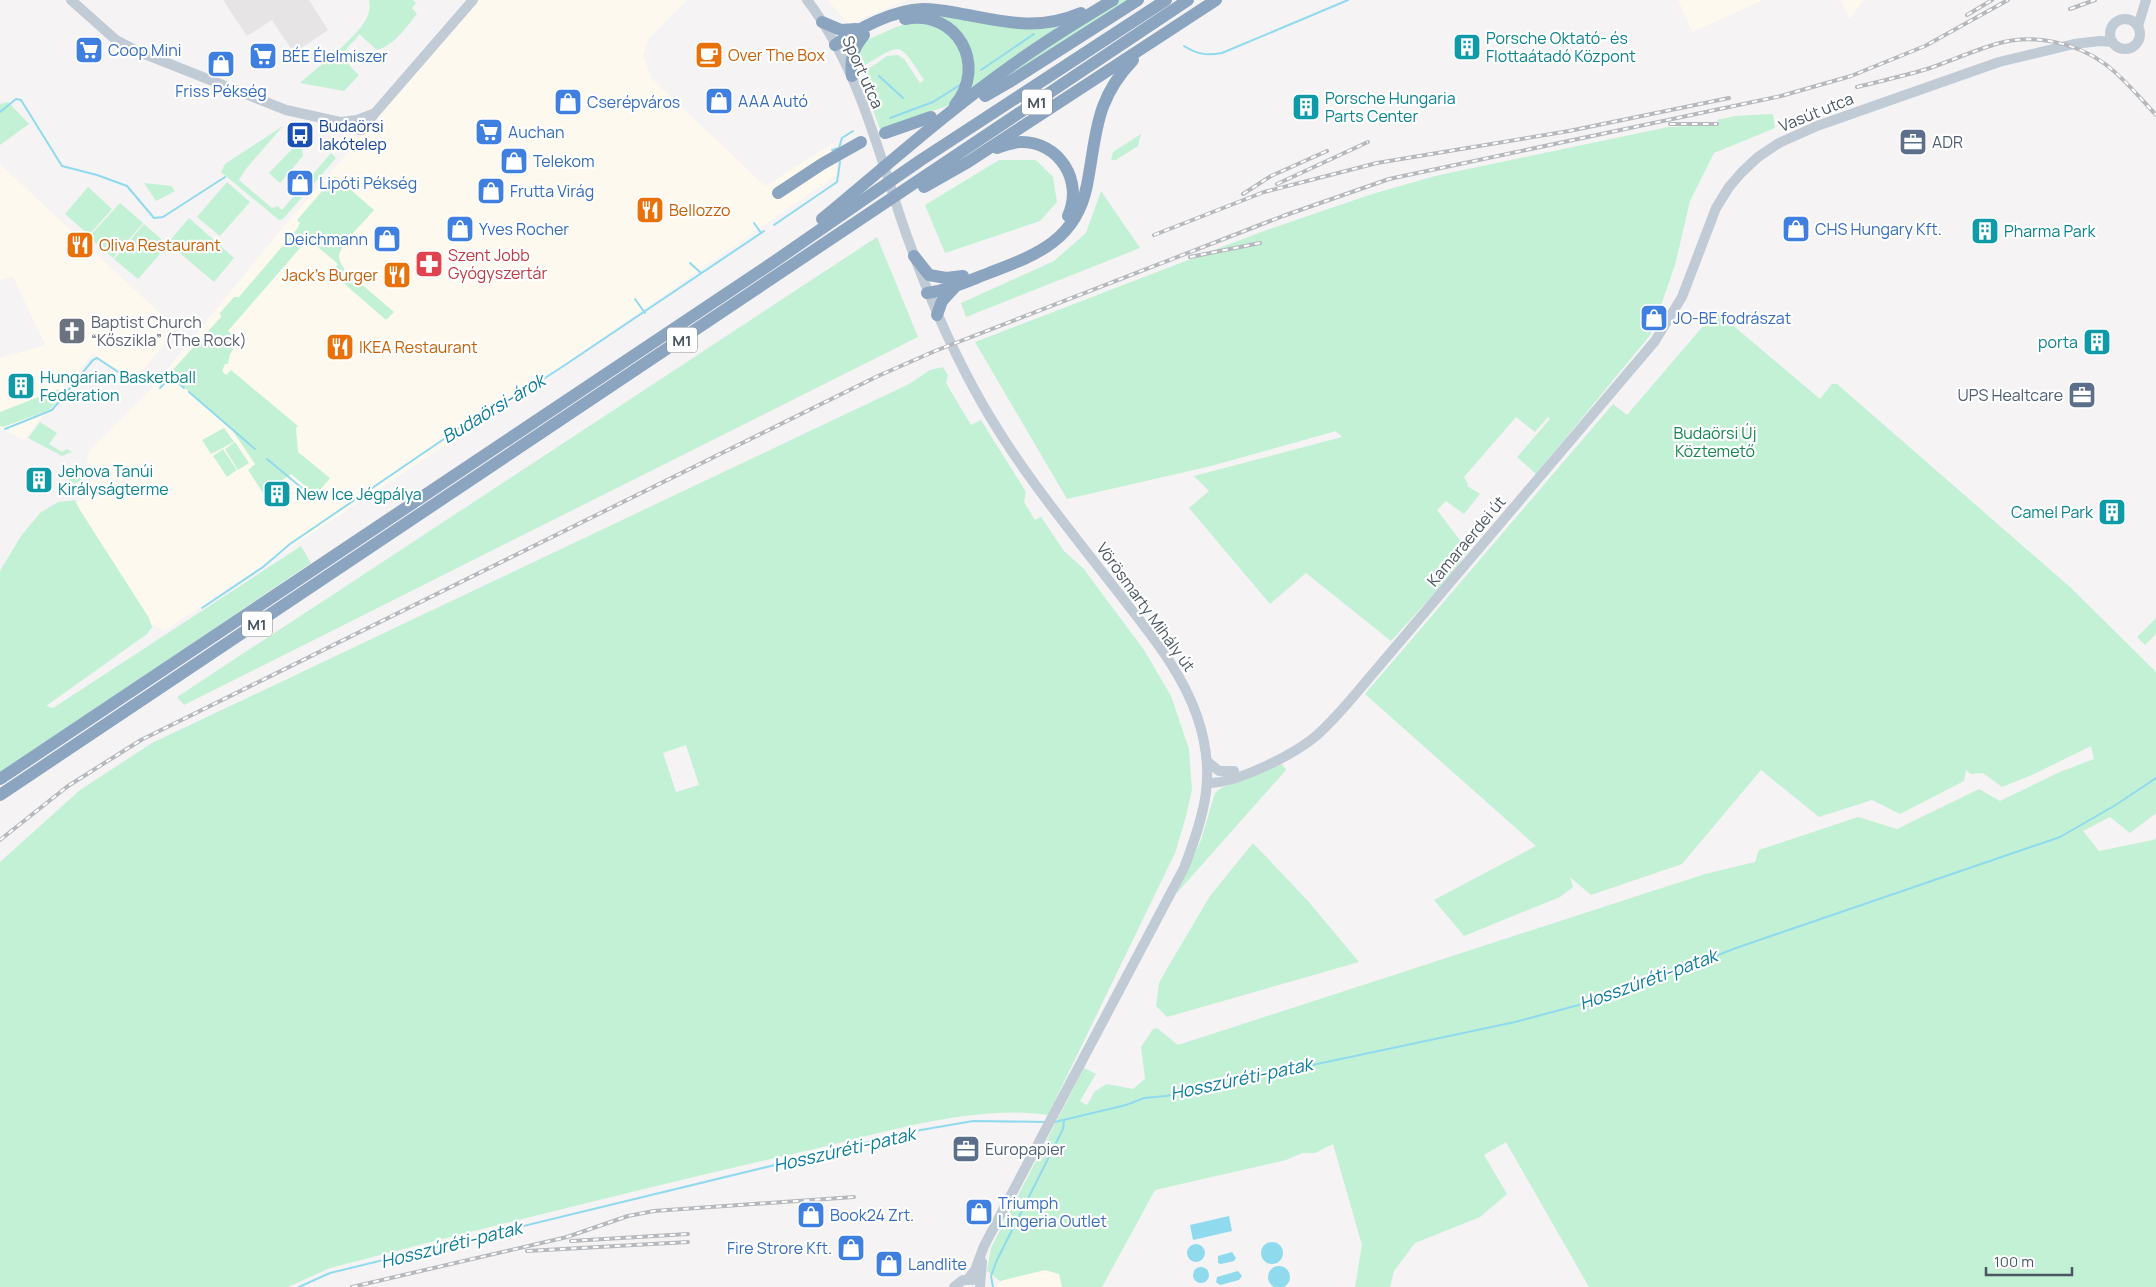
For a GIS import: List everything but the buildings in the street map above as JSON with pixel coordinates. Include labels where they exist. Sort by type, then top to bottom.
[{"type":"highway","points":[[835,45],[897,14],[923,9],[1021,25],[1040,25],[1069,18],[1113,0]]},
{"type":"highway","points":[[885,133],[934,121],[1053,37],[1113,0]]},
{"type":"highway","points":[[985,96],[1012,81],[1138,0]]},
{"type":"highway","name":"M1","points":[[0,779],[775,261],[921,160],[1166,0]]},
{"type":"highway","name":"M1","points":[[0,795],[1188,0]]},
{"type":"highway","points":[[885,204],[901,200],[968,162],[1216,0]]},
{"type":"highway","points":[[775,261],[956,103],[967,84],[969,72],[967,55],[956,36],[938,22],[914,18],[866,30],[845,31],[822,22]]},
{"type":"highway","points":[[852,76],[852,56],[856,44],[866,30]]},
{"type":"highway","points":[[927,293],[1023,260],[1051,245],[1068,229],[1077,216],[1085,196],[1096,128],[1105,100],[1124,69],[1160,38]]},
{"type":"highway","points":[[778,193],[822,164],[861,142]]},
{"type":"highway","points":[[939,319],[945,296],[961,280],[1028,250],[1048,238],[1059,229],[1068,216],[1074,197],[1073,182],[1063,162],[1052,152],[1034,143],[1018,142],[1007,145],[968,162]]},
{"type":"highway","points":[[914,256],[929,275],[961,280]]},
{"type":"street","points":[[72,0],[116,40],[137,51],[286,110],[340,122],[354,130],[362,130],[374,113],[473,0]]},
{"type":"street","name":"Sport utca","points":[[806,0],[822,22],[852,76],[883,161],[927,293],[960,364]]},
{"type":"street","name":"Vasút utca","points":[[2074,44],[2110,30],[2116,21],[2126,18],[2145,0]]},
{"type":"street","name":"Vasút utca","points":[[1666,326],[1682,298],[1716,208],[1736,178],[1765,152],[1788,138],[1817,126],[1999,62],[2074,44],[2100,41],[2112,42],[2119,48],[2131,48],[2139,40],[2140,32],[2138,26],[2145,0]]},
{"type":"street","points":[[2126,18],[2134,21],[2138,26]]},
{"type":"street","points":[[2110,30],[2112,42]]},
{"type":"street","points":[[340,122],[358,120],[374,113]]},
{"type":"street","name":"Kamaraerdei út","points":[[1208,783],[1220,783],[1250,772],[1294,751],[1312,740],[1347,704],[1626,376],[1666,326]]},
{"type":"street","name":"Vörösmarty Mihály út","points":[[960,364],[996,427],[1053,507],[1177,672],[1188,691],[1196,714],[1208,762],[1208,783],[1202,815],[1184,868],[988,1240]]},
{"type":"street","name":"Kamaraerdei út","points":[[1208,783],[1234,771],[1275,760]]},
{"type":"street","name":"Kamaraerdei út","points":[[1208,762],[1219,772],[1234,771]]},
{"type":"street","points":[[968,1279],[975,1270],[988,1240]]},
{"type":"street","points":[[981,1286],[981,1265],[988,1240]]},
{"type":"street","points":[[954,1287],[960,1281],[968,1279],[981,1286]]},
{"type":"shaded area","points":[[223,0],[309,0],[328,30],[294,53],[272,20],[247,36]]},
{"type":"shaded area","points":[[476,0],[687,0],[648,40],[643,55],[652,79],[765,186],[833,143],[838,174],[484,420],[173,625],[163,631],[155,625],[146,626],[72,503],[83,500],[84,490],[90,480],[87,460],[90,450],[151,389],[284,226],[358,141],[376,114]]},
{"type":"shaded area","points":[[827,0],[907,0],[849,24]]},
{"type":"shaded area","points":[[1678,0],[1763,0],[1692,32]]},
{"type":"shaded area","points":[[1841,0],[1864,0],[1849,19]]},
{"type":"shaded area","points":[[0,164],[177,329],[134,381],[93,353],[24,440],[0,428],[0,358],[45,345],[13,277],[0,280]]},
{"type":"shaded area","points":[[1045,1270],[1059,1274],[1062,1287],[996,1287],[1000,1281]]},
{"type":"green space","points":[[369,0],[413,0],[416,3],[412,8],[417,14],[395,40],[383,48],[377,50],[359,34],[348,47],[345,58],[359,75],[344,91],[300,83],[357,32],[368,15],[370,8]]},
{"type":"green space","points":[[1120,0],[1131,0],[991,87],[1097,12]]},
{"type":"green space","points":[[911,13],[1056,28],[969,93],[965,41]]},
{"type":"green space","points":[[917,22],[943,29],[961,50],[965,76],[950,105],[880,129],[862,80],[864,72],[887,56],[898,55],[904,59],[920,83],[924,80],[904,52],[898,50],[885,53],[862,67],[856,65],[856,62],[865,41],[896,27]]},
{"type":"green space","points":[[8,102],[29,124],[0,145],[0,104]]},
{"type":"green space","points":[[1773,114],[1775,128],[1714,153],[1690,201],[1675,265],[1651,334],[1536,474],[1517,457],[1550,419],[1548,417],[1535,432],[1516,417],[1464,477],[1468,484],[1467,486],[1480,494],[1464,514],[1446,501],[1437,510],[1468,551],[1453,573],[1391,641],[1306,573],[1270,604],[1189,508],[1209,491],[1194,476],[1342,437],[1336,431],[1211,466],[1067,499],[975,342],[1261,232],[1369,195],[1435,176],[1668,127],[1719,125],[1717,120],[1735,116]]},
{"type":"green space","points":[[283,126],[245,170],[239,180],[272,208],[278,206],[282,210],[331,153],[336,158],[283,219],[279,220],[221,172],[225,164]]},
{"type":"green space","points":[[1141,134],[1138,146],[1116,160],[1111,160],[1113,152]]},
{"type":"green space","points":[[296,145],[302,148],[303,156],[280,183],[269,173]]},
{"type":"green space","points":[[999,160],[1036,160],[1053,177],[1057,202],[1040,221],[945,253],[925,205]]},
{"type":"green space","points":[[335,176],[374,210],[340,251],[340,262],[346,271],[394,312],[386,320],[332,273],[338,264],[308,239],[228,331],[239,341],[230,354],[228,364],[225,364],[222,371],[226,375],[231,370],[298,426],[296,428],[298,452],[330,478],[316,495],[291,474],[263,493],[248,470],[255,464],[230,427],[169,374],[221,317],[220,313],[234,297],[239,297],[297,229],[300,223],[297,220]]},
{"type":"green space","points":[[227,182],[250,202],[220,236],[197,217]]},
{"type":"green space","points":[[144,183],[171,186],[175,191],[156,201]]},
{"type":"green space","points":[[88,187],[112,209],[89,235],[65,214]]},
{"type":"green space","points":[[1101,191],[1140,248],[966,317],[961,303],[1054,261],[1086,233]]},
{"type":"green space","points":[[120,203],[143,223],[113,258],[89,237]]},
{"type":"green space","points":[[189,218],[234,258],[214,282],[168,243]]},
{"type":"green space","points":[[144,224],[168,245],[138,279],[114,259]]},
{"type":"green space","points":[[877,237],[918,337],[184,705],[177,697]]},
{"type":"green space","name":"Budaörsi Új Köztemető","points":[[1716,311],[1820,399],[1832,384],[1837,384],[2070,587],[2156,672],[2156,813],[2130,833],[2110,817],[2083,831],[2099,851],[2156,838],[2156,1287],[1589,1287],[1506,1142],[1484,1155],[1507,1194],[1480,1217],[1415,1243],[1394,1271],[1390,1287],[1355,1287],[1362,1245],[1333,1144],[1315,1153],[1302,1153],[1286,1160],[1155,1190],[1102,1287],[1062,1287],[1059,1274],[1045,1270],[1000,1281],[987,1271],[991,1248],[1084,1068],[1096,1074],[1080,1101],[1087,1105],[1095,1091],[1107,1084],[1133,1089],[1145,1079],[1141,1047],[1153,1029],[1157,1028],[1178,1045],[1705,874],[1755,862],[1759,850],[1858,817],[1897,829],[1979,789],[2000,801],[2060,772],[2094,759],[2091,746],[2034,774],[2002,787],[1983,773],[1971,774],[1966,770],[1964,781],[1900,814],[1872,800],[1819,817],[1761,770],[1682,864],[1591,895],[1570,877],[1573,887],[1560,897],[1464,936],[1434,900],[1536,846],[1365,694],[1613,404],[1627,415]]},
{"type":"green space","points":[[943,367],[948,375],[946,383],[971,425],[981,420],[1026,492],[1024,502],[1035,520],[1041,517],[1064,551],[1083,568],[1144,650],[1171,696],[1189,749],[1192,790],[1175,853],[1048,1115],[990,1113],[929,1122],[898,1129],[630,1192],[330,1268],[288,1287],[0,1287],[0,862],[80,790],[152,743],[909,384],[930,370]],"holes":[[[686,745],[699,785],[676,792],[663,753]]]},
{"type":"green space","points":[[59,389],[62,395],[49,410],[3,427],[0,426],[0,412]]},
{"type":"green space","points":[[40,422],[57,433],[49,444],[62,452],[67,449],[72,452],[62,456],[28,438]]},
{"type":"green space","points":[[224,428],[234,442],[211,454],[202,440]]},
{"type":"green space","points":[[235,442],[249,463],[238,470],[225,449]]},
{"type":"green space","points":[[223,449],[237,470],[227,477],[213,456]]},
{"type":"green space","points":[[72,469],[78,469],[82,476],[78,483],[72,483],[68,479],[68,473]]},
{"type":"green space","points":[[75,500],[149,618],[152,627],[147,634],[46,706],[53,708],[301,546],[311,563],[0,773],[0,571],[21,536],[40,513],[58,502]]},
{"type":"green space","points":[[2156,618],[2156,634],[2145,645],[2137,637]]},
{"type":"green space","points":[[1282,764],[1286,770],[1176,894],[1201,840],[1215,793],[1221,788]]},
{"type":"green space","points":[[1253,843],[1308,901],[1359,962],[1167,1017],[1156,1006],[1159,983],[1210,896]]},
{"type":"water","points":[[1229,1216],[1232,1231],[1193,1240],[1190,1225]]},
{"type":"water","points":[[1272,1242],[1280,1245],[1283,1253],[1280,1261],[1272,1264],[1264,1261],[1261,1253],[1264,1245]]},
{"type":"water","points":[[1196,1244],[1202,1247],[1205,1253],[1202,1259],[1196,1262],[1190,1259],[1187,1253],[1190,1247]]},
{"type":"water","points":[[1232,1252],[1236,1258],[1234,1261],[1218,1263],[1218,1256]]},
{"type":"water","points":[[1279,1266],[1287,1269],[1290,1277],[1287,1285],[1279,1288],[1271,1285],[1268,1277],[1271,1269]]},
{"type":"water","points":[[1201,1267],[1209,1275],[1201,1283],[1193,1275]]},
{"type":"water","points":[[1238,1271],[1242,1276],[1239,1280],[1220,1285],[1216,1282],[1217,1277]]},
{"type":"waterway","name":"Budaörsi-árok","points":[[1184,46],[1202,54],[1222,53],[1348,0]]},
{"type":"waterway","name":"Budaörsi-árok","points":[[981,70],[1034,34]]},
{"type":"waterway","points":[[879,76],[903,98]]},
{"type":"waterway","name":"Budaörsi-árok","points":[[890,118],[933,102],[960,85]]},
{"type":"waterway","points":[[0,112],[16,99],[21,100],[62,166],[97,175],[127,186],[154,218],[163,217],[225,177]]},
{"type":"waterway","name":"Budaörsi-árok","points":[[832,150],[839,148],[842,138],[853,131]]},
{"type":"waterway","name":"Budaörsi-árok","points":[[774,225],[837,182],[840,162]]},
{"type":"waterway","points":[[754,223],[761,233]]},
{"type":"waterway","name":"Budaörsi-árok","points":[[202,608],[263,567],[290,544],[481,412],[511,400],[764,231]]},
{"type":"waterway","points":[[690,263],[701,273]]},
{"type":"waterway","points":[[635,299],[645,313]]},
{"type":"waterway","name":"Budaörsi-árok","points":[[5,429],[52,410],[93,360],[97,358],[135,383]]},
{"type":"waterway","name":"Budaörsi-árok","points":[[160,388],[171,376],[184,388]]},
{"type":"waterway","name":"Budaörsi-árok","points":[[189,392],[255,449]]},
{"type":"waterway","name":"Budaörsi-árok","points":[[267,459],[314,498]]},
{"type":"waterway","name":"Hosszúréti-patak","points":[[1055,1122],[1126,1105],[1144,1098],[1166,1096],[1515,1022],[1620,994],[1736,948],[2060,837],[2114,806],[2156,778]]},
{"type":"waterway","name":"Hosszúréti-patak","points":[[299,1287],[330,1273],[915,1131],[973,1121],[1045,1122]]},
{"type":"waterway","points":[[993,1287],[991,1276],[997,1260],[1063,1129],[1064,1121]]},
{"type":"railway","points":[[1967,15],[1992,0]]},
{"type":"railway","points":[[0,840],[68,786],[141,740],[878,376],[935,351],[1283,216],[1389,179],[1781,96],[1851,76],[1925,46],[2008,0]]},
{"type":"railway","points":[[2070,9],[2095,0]]},
{"type":"railway","points":[[1857,87],[1927,69],[1996,44],[2024,39],[2038,40],[2067,45],[2093,56],[2119,75],[2156,115]]},
{"type":"railway","points":[[1154,235],[1264,192],[1377,163],[1569,131],[1729,98]]},
{"type":"railway","points":[[1670,124],[1717,124]]},
{"type":"railway","points":[[1277,184],[1368,142]]},
{"type":"railway","points":[[1243,194],[1271,176],[1327,151]]},
{"type":"railway","points":[[1190,257],[1260,243]]},
{"type":"railway","points":[[352,1287],[567,1237],[628,1216],[654,1211],[854,1197]]},
{"type":"railway","points":[[571,1241],[688,1234]]},
{"type":"railway","points":[[527,1251],[688,1242]]},
{"type":"place","name":"Porsche Oktató- és Flottaátadó Központ","points":[[1467,47]]},
{"type":"place","name":"Coop Mini","points":[[89,50]]},
{"type":"place","name":"Over The Box","points":[[709,55]]},
{"type":"place","name":"BÉE Élelmiszer","points":[[263,56]]},
{"type":"place","name":"Friss Pékség","points":[[221,64]]},
{"type":"place","name":"AAA Autó","points":[[719,101]]},
{"type":"place","name":"Cserépváros","points":[[568,102]]},
{"type":"place","name":"Porsche Hungaria Parts Center","points":[[1306,107]]},
{"type":"place","name":"Auchan","points":[[489,132]]},
{"type":"place","name":"Budaörsi lakótelep","points":[[300,135]]},
{"type":"place","name":"ADR","points":[[1913,142]]},
{"type":"place","name":"Telekom","points":[[514,161]]},
{"type":"place","name":"Lipóti Pékség","points":[[300,183]]},
{"type":"place","name":"Frutta Virág","points":[[491,191]]},
{"type":"place","name":"Bellozzo","points":[[650,210]]},
{"type":"place","name":"Yves Rocher","points":[[460,229]]},
{"type":"place","name":"CHS Hungary Kft.","points":[[1796,229]]},
{"type":"place","name":"Pharma Park","points":[[1985,231]]},
{"type":"place","name":"Deichmann","points":[[387,239]]},
{"type":"place","name":"Oliva Restaurant","points":[[80,245]]},
{"type":"place","name":"Szent Jobb Gyógyszertár","points":[[429,264]]},
{"type":"place","name":"Jack's Burger","points":[[397,275]]},
{"type":"place","name":"JO-BE fodrászat","points":[[1654,318]]},
{"type":"place","name":"Baptist Church “Kőszikla” (The Rock)","points":[[72,331]]},
{"type":"place","name":"porta","points":[[2097,342]]},
{"type":"place","name":"IKEA Restaurant","points":[[340,347]]},
{"type":"place","name":"Hungarian Basketball Federation","points":[[21,386]]},
{"type":"place","name":"UPS Healtcare","points":[[2082,395]]},
{"type":"place","name":"Jehova Tanúi Királyságterme","points":[[39,480]]},
{"type":"place","name":"New Ice Jégpálya","points":[[277,494]]},
{"type":"place","name":"Camel Park","points":[[2112,512]]},
{"type":"place","name":"Europapier","points":[[966,1149]]},
{"type":"place","name":"Triumph Lingeria Outlet","points":[[979,1212]]},
{"type":"place","name":"Book24 Zrt.","points":[[811,1215]]},
{"type":"place","name":"Fire Strore Kft.","points":[[851,1248]]},
{"type":"place","name":"Landlite","points":[[889,1264]]}]
